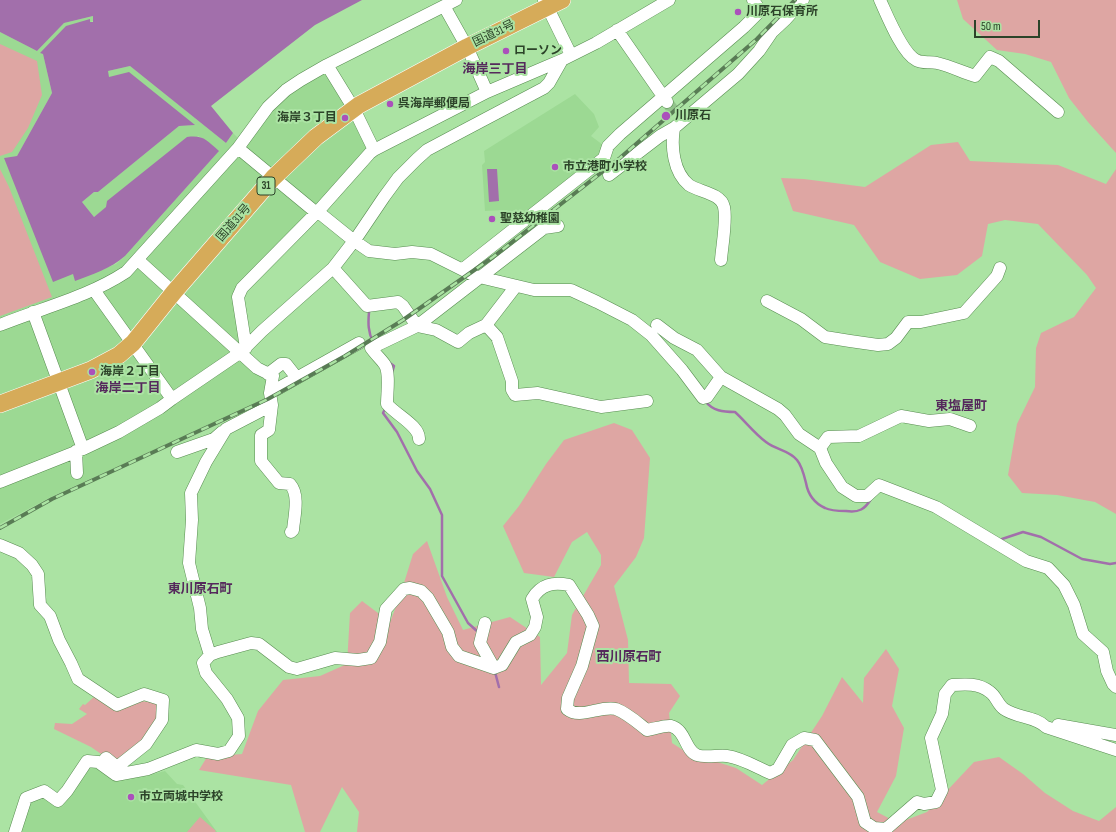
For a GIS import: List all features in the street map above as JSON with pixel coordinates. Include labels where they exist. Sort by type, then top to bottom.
[{"type":"highway","name":"国道31号","points":[[0,404],[106,363],[119,355],[133,343],[174,292],[273,178],[316,137],[354,109],[552,2]]},
{"type":"street","points":[[0,325],[94,290],[110,283],[126,272],[238,148],[268,107],[277,98],[301,80],[327,65],[456,0]]},
{"type":"street","points":[[243,350],[238,296],[239,293],[245,284],[317,212],[374,150],[487,92],[596,43],[669,0]]},
{"type":"street","points":[[463,269],[604,158],[608,146],[639,117],[665,99],[759,12],[760,10],[753,0]]},
{"type":"street","points":[[609,175],[660,136],[674,128],[738,74],[759,52],[766,39],[772,32],[803,0]]},
{"type":"street","points":[[880,0],[907,53],[914,59],[927,63],[935,62],[975,76],[990,57],[999,62],[1058,112]]},
{"type":"street","points":[[0,482],[79,450],[118,432],[160,408],[243,350],[262,331],[333,268],[398,178],[416,159],[427,150],[544,88],[549,83],[566,57],[552,2]]},
{"type":"street","points":[[444,6],[467,47],[487,92]]},
{"type":"street","points":[[618,30],[665,99]]},
{"type":"street","points":[[327,65],[354,109],[374,150]]},
{"type":"street","points":[[674,128],[674,160],[680,175],[689,185],[719,199],[724,207],[720,260]]},
{"type":"street","points":[[238,148],[313,210],[369,251],[395,254],[412,252],[431,254],[475,276],[534,290],[571,290],[632,320],[651,335],[682,370],[703,398],[707,396],[721,377]]},
{"type":"street","points":[[419,439],[416,428],[392,411],[387,404],[388,374],[386,365],[375,355],[371,348],[417,326],[544,228],[558,226]]},
{"type":"street","points":[[138,260],[243,350],[257,368],[273,376],[270,393],[272,405],[269,430],[260,435],[261,461],[279,483],[290,484],[294,488],[296,507],[293,530],[291,532]]},
{"type":"street","points":[[333,268],[367,306],[398,302],[403,306],[417,326],[436,330],[458,342],[469,333],[486,325],[516,286]]},
{"type":"street","points":[[767,301],[801,320],[825,338],[878,345],[888,344],[896,338],[908,322],[921,322],[964,313],[997,276],[1000,268]]},
{"type":"street","points":[[94,290],[172,399]]},
{"type":"street","points":[[33,312],[58,382],[79,450],[77,473]]},
{"type":"street","points":[[486,325],[498,337],[512,381],[512,390],[516,395],[538,393],[601,407],[647,401]]},
{"type":"street","points":[[657,325],[674,338],[697,350],[721,377],[778,408],[799,434],[820,448],[826,463],[842,487],[856,496],[867,496],[879,485],[936,507],[1026,561],[1048,568],[1064,585],[1074,605],[1083,634],[1103,652],[1107,671],[1116,687]]},
{"type":"street","points":[[270,393],[359,343]]},
{"type":"street","points":[[268,374],[281,364],[286,364],[297,378]]},
{"type":"street","points":[[177,452],[214,439],[226,429],[272,405]]},
{"type":"street","points":[[820,448],[828,437],[859,436],[901,416],[929,421],[950,418],[970,426]]},
{"type":"street","points":[[210,655],[202,628],[200,608],[189,563],[192,520],[191,493],[206,462],[226,429]]},
{"type":"street","points":[[0,545],[19,553],[32,564],[38,574],[40,605],[50,616],[59,640],[78,678],[117,705],[144,694],[163,700],[162,720],[146,744],[117,767],[106,758],[98,762]]},
{"type":"street","points":[[15,832],[26,798],[44,791],[58,801],[67,791],[87,761],[98,762],[116,775],[148,768],[196,750],[218,754],[230,751],[239,736],[238,718],[227,699],[206,674],[203,663],[210,655],[251,643],[259,644],[289,667],[297,669],[335,658],[358,660],[370,658],[380,642],[386,609],[404,590],[410,588],[421,591],[428,598],[448,632],[452,648],[459,656],[494,668],[502,665],[516,642],[530,635],[535,627],[537,617],[532,599],[536,591],[546,585],[562,583],[569,585],[588,615],[593,626],[582,666],[568,698],[567,709],[573,713],[615,709],[628,716],[647,730],[670,726],[678,729],[690,750],[696,755],[727,756],[736,758],[770,773],[778,769],[792,745],[804,738],[815,740],[858,797],[865,822],[874,828],[886,829],[916,802],[924,804],[936,802],[942,790],[931,738],[942,714],[945,694],[952,685],[966,683],[976,685],[991,692],[1003,709],[1021,716],[1041,722],[1116,735]]},
{"type":"street","points":[[485,623],[480,643],[494,668]]},
{"type":"street","points":[[1041,722],[1046,727],[1116,750]]},
{"type":"shaded area","points":[[0,0],[362,0],[315,25],[211,106],[233,133],[226,143],[130,66],[108,71],[109,77],[129,72],[195,125],[179,126],[98,192],[94,192],[82,202],[94,217],[106,207],[107,201],[187,137],[204,139],[219,151],[119,261],[101,271],[75,281],[73,274],[53,282],[4,158],[17,156],[52,93],[43,54],[40,53],[66,26],[90,19],[90,22],[93,22],[93,16],[64,23],[37,51],[0,32]]},
{"type":"shaded area","points":[[957,0],[1116,0],[1116,153],[1069,98],[1051,62],[1025,54],[997,50],[963,19]]},
{"type":"shaded area","points":[[93,16],[93,21],[90,22],[90,20],[40,53],[43,54],[52,93],[17,156],[4,158],[76,280],[116,264],[125,256],[218,152],[204,139],[198,136],[94,217],[82,202],[94,192],[98,192],[179,126],[194,125],[108,77],[108,71],[130,66],[226,143],[233,133],[242,142],[264,111],[327,65],[375,149],[240,291],[247,357],[269,373],[267,398],[53,496],[0,524],[0,32],[37,51],[64,23]]},
{"type":"shaded area","points":[[0,44],[37,61],[42,95],[28,128],[12,152],[0,156]]},
{"type":"shaded area","points":[[575,94],[594,114],[599,127],[591,136],[603,145],[600,158],[517,224],[504,210],[485,211],[482,165],[485,162],[484,151]]},
{"type":"shaded area","points":[[958,142],[970,161],[1058,165],[1106,184],[1116,169],[1116,514],[1095,502],[1057,495],[1022,493],[1008,475],[1017,424],[1035,387],[1036,348],[1041,333],[1074,317],[1096,288],[1087,275],[1038,224],[1005,220],[988,224],[982,256],[957,275],[920,279],[880,262],[854,225],[793,211],[781,178],[804,179],[865,187],[931,145]]},
{"type":"shaded area","points":[[0,169],[9,187],[52,297],[0,316]]},
{"type":"shaded area","points":[[487,169],[497,169],[499,201],[489,202]]},
{"type":"shaded area","points":[[614,423],[632,430],[650,458],[644,538],[636,557],[614,586],[628,640],[629,683],[671,684],[680,696],[669,713],[672,743],[686,752],[736,768],[762,785],[793,760],[822,716],[842,677],[863,703],[864,678],[886,649],[899,669],[892,706],[904,728],[896,776],[877,812],[898,823],[927,812],[974,762],[999,757],[1023,774],[1045,793],[1073,811],[1099,821],[1116,807],[1116,832],[357,832],[359,812],[342,787],[320,832],[305,832],[291,785],[199,770],[207,757],[242,754],[258,711],[283,680],[320,676],[347,664],[350,613],[362,601],[390,622],[413,554],[427,541],[447,597],[463,630],[510,617],[540,637],[541,685],[567,653],[572,615],[601,565],[601,555],[587,532],[572,542],[554,577],[524,573],[503,526],[519,506],[546,464],[564,440]]},
{"type":"shaded area","points":[[95,696],[158,703],[159,724],[117,765],[91,747],[54,729],[55,723],[72,724],[87,714],[79,709],[83,704],[85,705]]},
{"type":"shaded area","name":"市立両城中学校","points":[[97,765],[120,779],[146,776],[165,771],[177,784],[183,785],[217,832],[20,832],[30,800],[44,795],[59,808],[63,806],[80,781],[86,767]]},
{"type":"shaded area","points":[[200,817],[216,831],[187,832]]},
{"type":"waterway","points":[[369,312],[368,320],[370,335],[373,342]]},
{"type":"waterway","points":[[390,363],[394,366],[392,373]]},
{"type":"waterway","points":[[705,401],[711,407],[718,410],[735,412],[766,442],[794,457],[802,468],[810,494],[821,506],[833,510],[858,511],[864,508],[871,499]]},
{"type":"waterway","points":[[386,407],[383,413],[397,432],[417,471],[430,489],[442,515],[442,576],[468,623],[478,632],[478,634]]},
{"type":"waterway","points":[[999,541],[1023,532],[1041,537],[1082,559],[1110,564],[1116,563]]},
{"type":"waterway","points":[[495,672],[499,687]]},
{"type":"tunnel","points":[[667,102],[681,121]]},
{"type":"railway","points":[[0,528],[52,499],[268,399],[345,356],[403,320],[493,257],[620,158],[757,39],[795,0]]},
{"type":"place","name":"川原石保育所","points":[[738,12]]},
{"type":"place","name":"ローソン","points":[[506,51]]},
{"type":"place","name":"呉海岸郵便局","points":[[390,104]]},
{"type":"place","name":"川原石","points":[[666,116]]},
{"type":"place","name":"海岸３丁目","points":[[345,118]]},
{"type":"place","name":"市立港町小学校","points":[[555,167]]},
{"type":"place","name":"聖慈幼稚園","points":[[492,219]]},
{"type":"place","name":"海岸２丁目","points":[[92,372]]},
{"type":"place","name":"市立両城中学校","points":[[131,797]]},
{"type":"district","name":"海岸三丁目","points":[[495,70]]},
{"type":"district","name":"海岸二丁目","points":[[128,389]]},
{"type":"district","name":"東塩屋町","points":[[961,407]]},
{"type":"district","name":"東川原石町","points":[[200,590]]},
{"type":"district","name":"西川原石町","points":[[629,658]]}]
